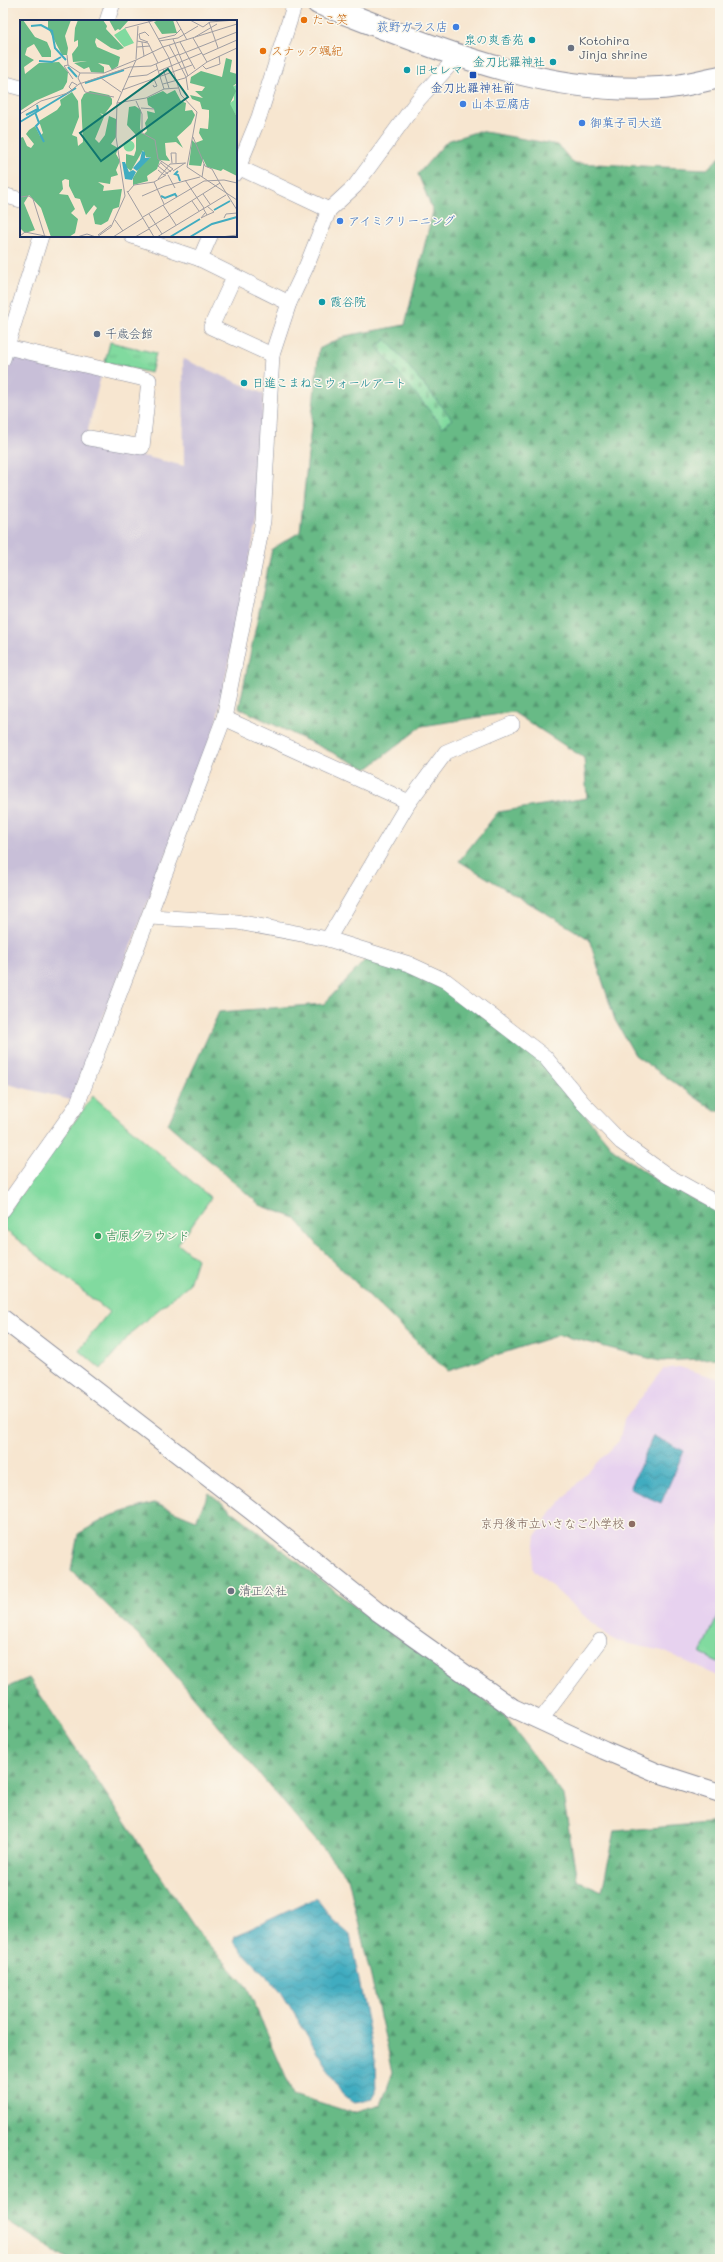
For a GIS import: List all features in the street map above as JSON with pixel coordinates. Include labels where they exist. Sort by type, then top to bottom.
[{"type":"main road","points":[[318,3],[457,57],[508,72],[606,88],[661,88],[720,77]]},
{"type":"street","points":[[107,20],[113,3]]},
{"type":"street","points":[[295,3],[259,117],[237,169],[329,210]]},
{"type":"street","points":[[3,1210],[77,1105],[150,917],[224,718],[263,521],[272,355],[288,303],[307,265],[329,210],[356,186],[418,100],[457,57]]},
{"type":"street","points":[[3,83],[20,88]]},
{"type":"street","points":[[3,195],[20,200]]},
{"type":"street","points":[[41,237],[5,353],[149,380],[142,447],[89,438]]},
{"type":"street","points":[[135,237],[200,258],[234,277],[288,303]]},
{"type":"street","points":[[200,258],[210,237]]},
{"type":"street","points":[[234,277],[211,327],[272,355]]},
{"type":"street","points":[[224,718],[409,802]]},
{"type":"street","points":[[328,940],[409,802],[446,752],[512,724]]},
{"type":"street","points":[[150,917],[237,922],[328,940],[409,964],[446,981],[545,1057],[583,1103],[621,1142],[668,1176],[720,1205]]},
{"type":"street","points":[[3,1319],[252,1511],[378,1612],[513,1708],[651,1770],[720,1793]]},
{"type":"street","points":[[540,1721],[600,1641]]},
{"type":"shaded area","points":[[20,354],[101,375],[85,442],[184,466],[183,359],[264,394],[258,517],[215,729],[71,1100],[3,1083],[3,385],[11,360]]},
{"type":"shaded area","name":"京丹後市立いさなご小学校","points":[[679,1367],[720,1379],[720,1677],[663,1651],[615,1641],[591,1622],[532,1568],[536,1536],[551,1513],[583,1477],[619,1441],[624,1420],[663,1369]]},
{"type":"green space","points":[[479,131],[558,145],[573,163],[707,169],[720,157],[720,1111],[715,1111],[635,1055],[615,1020],[589,939],[459,861],[498,812],[587,798],[584,758],[513,712],[422,726],[367,769],[239,708],[272,549],[300,532],[319,349],[345,336],[405,325],[433,211],[418,174],[447,141]]},
{"type":"green space","points":[[386,339],[452,419],[443,427],[377,347]]},
{"type":"green space","points":[[110,342],[156,353],[151,373],[105,362]]},
{"type":"green space","points":[[367,958],[406,968],[444,986],[540,1060],[613,1149],[661,1183],[720,1212],[720,1358],[660,1361],[559,1335],[447,1371],[321,1249],[295,1218],[260,1205],[168,1124],[219,1012],[324,1004]]},
{"type":"green space","name":"吉原グラウンド","points":[[93,1096],[211,1198],[178,1244],[197,1259],[189,1284],[133,1331],[101,1369],[79,1350],[109,1312],[3,1228],[3,1219]]},
{"type":"green space","points":[[209,1493],[349,1602],[502,1712],[563,1795],[577,1880],[602,1891],[615,1831],[720,1822],[720,2259],[68,2259],[3,2218],[3,1689],[29,1678],[199,1934],[247,1987],[293,2094],[353,2113],[381,2105],[393,2072],[348,1878],[158,1655],[71,1570],[78,1534],[110,1516],[154,1503],[196,1520]]},
{"type":"green space","points":[[720,1610],[720,1663],[701,1654]]},
{"type":"water","points":[[653,1436],[684,1451],[661,1503],[630,1489]]},
{"type":"water","points":[[316,1898],[334,1921],[350,1935],[375,2061],[376,2092],[372,2099],[354,2103],[342,2093],[280,1990],[233,1942],[235,1936]]},
{"type":"place","name":"たこ笑","points":[[304,20]]},
{"type":"place","name":"荻野ガラス店","points":[[456,27]]},
{"type":"place","name":"泉の爽香苑","points":[[532,40]]},
{"type":"place","name":"Kotohira Jinja shrine","points":[[571,48]]},
{"type":"place","name":"スナック颯紀","points":[[263,51]]},
{"type":"place","name":"金刀比羅神社","points":[[553,62]]},
{"type":"place","name":"旧セレマ","points":[[407,70]]},
{"type":"place","name":"金刀比羅神社前","points":[[473,75]]},
{"type":"place","name":"山本豆腐店","points":[[463,104]]},
{"type":"place","name":"御菓子司大道","points":[[582,123]]},
{"type":"place","name":"アイミクリーニング","points":[[340,221]]},
{"type":"place","name":"霞谷院","points":[[322,302]]},
{"type":"place","name":"千歳会館","points":[[97,334]]},
{"type":"place","name":"日進こまねこウォールアート","points":[[244,383]]},
{"type":"place","name":"吉原グラウンド","points":[[98,1236]]},
{"type":"place","name":"京丹後市立いさなご小学校","points":[[632,1524]]},
{"type":"place","name":"清正公社","points":[[231,1591]]}]
